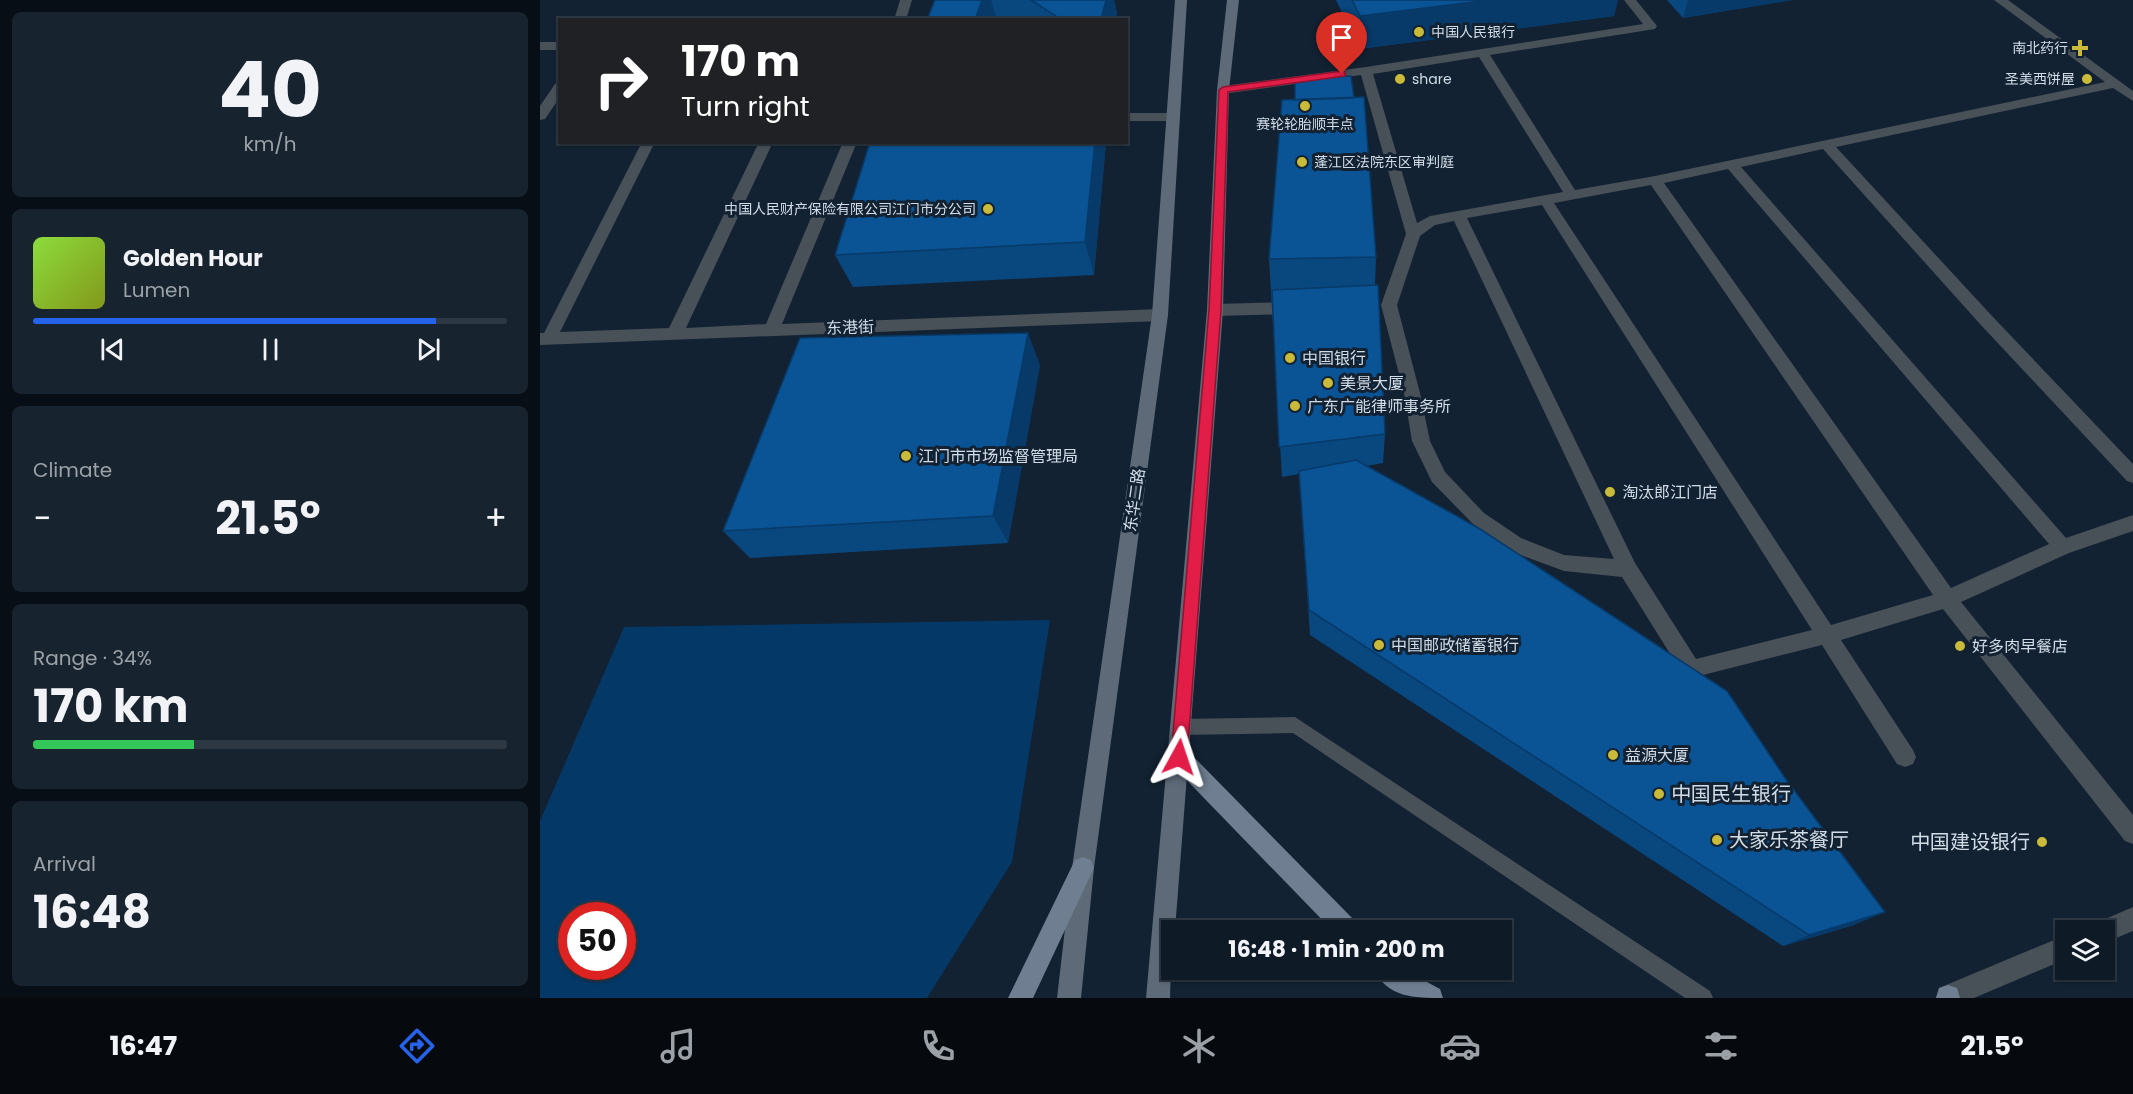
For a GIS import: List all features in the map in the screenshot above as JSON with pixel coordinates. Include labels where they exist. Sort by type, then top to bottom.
[{"type":"main road","name":"东华二路","points":[[1069,998],[1083,868],[1160,315],[1181,0]]},
{"type":"main road","points":[[1158,998],[1215,310],[1223,90],[1233,0]]},
{"type":"main road","points":[[1179,757],[1338,920]]},
{"type":"main road","points":[[1020,998],[1083,868]]},
{"type":"main road","points":[[1399,980],[1431,998]]},
{"type":"street","points":[[901,18],[906,0]]},
{"type":"street","points":[[1223,90],[1366,71],[1651,26],[1630,0]]},
{"type":"street","points":[[2001,1],[2019,0]]},
{"type":"street","points":[[2001,1],[2133,97]]},
{"type":"street","points":[[540,46],[558,46]]},
{"type":"street","points":[[1482,52],[1571,195]]},
{"type":"street","points":[[1366,71],[1413,234]]},
{"type":"street","points":[[1628,569],[1564,563],[1514,544],[1478,518],[1438,477],[1421,441],[1412,393],[1383,305],[1413,234],[1430,222],[1458,214],[1655,180],[2116,84]]},
{"type":"street","points":[[540,116],[558,90]]},
{"type":"street","points":[[1128,117],[1173,117]]},
{"type":"street","points":[[545,338],[648,144]]},
{"type":"street","points":[[675,333],[765,144]]},
{"type":"street","points":[[772,330],[849,144]]},
{"type":"street","points":[[1826,144],[1986,320],[2133,476]]},
{"type":"street","points":[[1731,164],[2063,547]]},
{"type":"street","points":[[1655,180],[1947,599],[2133,833]]},
{"type":"street","points":[[1545,199],[1905,757]]},
{"type":"street","points":[[1458,214],[1628,569],[1690,669],[1827,635],[1947,599],[2063,547],[2133,523]]},
{"type":"street","points":[[1215,310],[1308,307]]},
{"type":"street","name":"东港街","points":[[545,338],[1160,315]]},
{"type":"street","points":[[2115,926],[2133,919]]},
{"type":"street","points":[[1948,997],[2055,952]]},
{"type":"lane","points":[[1181,727],[1295,725],[1703,998]]},
{"type":"shaded area","points":[[1050,620],[1012,862],[927,998],[540,998],[540,821],[624,627]]},
{"type":"building","points":[[935,0],[982,0],[976,18],[928,18]]},
{"type":"building","points":[[1031,0],[1106,0],[1102,18],[1056,18],[1056,16]]},
{"type":"building","points":[[1352,0],[1489,0],[1360,16]]},
{"type":"building","points":[[1351,76],[1354,98],[1295,100],[1295,78]]},
{"type":"building","points":[[1364,97],[1376,257],[1269,259],[1282,100]]},
{"type":"building","name":"中国人民财产保险有限公司江门市分公司","points":[[869,144],[1095,144],[1085,242],[835,255]]},
{"type":"building","name":"美景大厦","points":[[1378,285],[1385,434],[1279,447],[1272,290]]},
{"type":"building","name":"江门市市场监督管理局","points":[[1028,333],[993,516],[723,531],[800,338]]},
{"type":"building","name":"益源大厦","points":[[1356,460],[1480,529],[1727,691],[1785,778],[1885,912],[1809,935],[1309,610],[1299,471]]},
{"type":"place","name":"中国人民银行","points":[[1419,32]]},
{"type":"place","name":"南北药行","points":[[2080,48]]},
{"type":"place","name":"share","points":[[1400,79]]},
{"type":"place","name":"圣美西饼屋","points":[[2087,79]]},
{"type":"place","name":"赛轮轮胎顺丰点","points":[[1305,106]]},
{"type":"place","name":"蓬江区法院东区审判庭","points":[[1302,162]]},
{"type":"place","name":"中国人民财产保险有限公司江门市分公司","points":[[988,209]]},
{"type":"place","name":"中国银行","points":[[1290,358]]},
{"type":"place","name":"美景大厦","points":[[1328,383]]},
{"type":"place","name":"广东广能律师事务所","points":[[1295,406]]},
{"type":"place","name":"江门市市场监督管理局","points":[[906,456]]},
{"type":"place","name":"淘汰郎江门店","points":[[1610,492]]},
{"type":"place","name":"中国邮政储蓄银行","points":[[1379,645]]},
{"type":"place","name":"好多肉早餐店","points":[[1960,646]]},
{"type":"place","name":"益源大厦","points":[[1613,755]]},
{"type":"place","name":"中国民生银行","points":[[1659,794]]},
{"type":"place","name":"大家乐茶餐厅","points":[[1717,840]]},
{"type":"place","name":"中国建设银行","points":[[2042,842]]},
{"type":"route","points":[[1179,757],[1215,310],[1223,90],[1342,74]]}]
